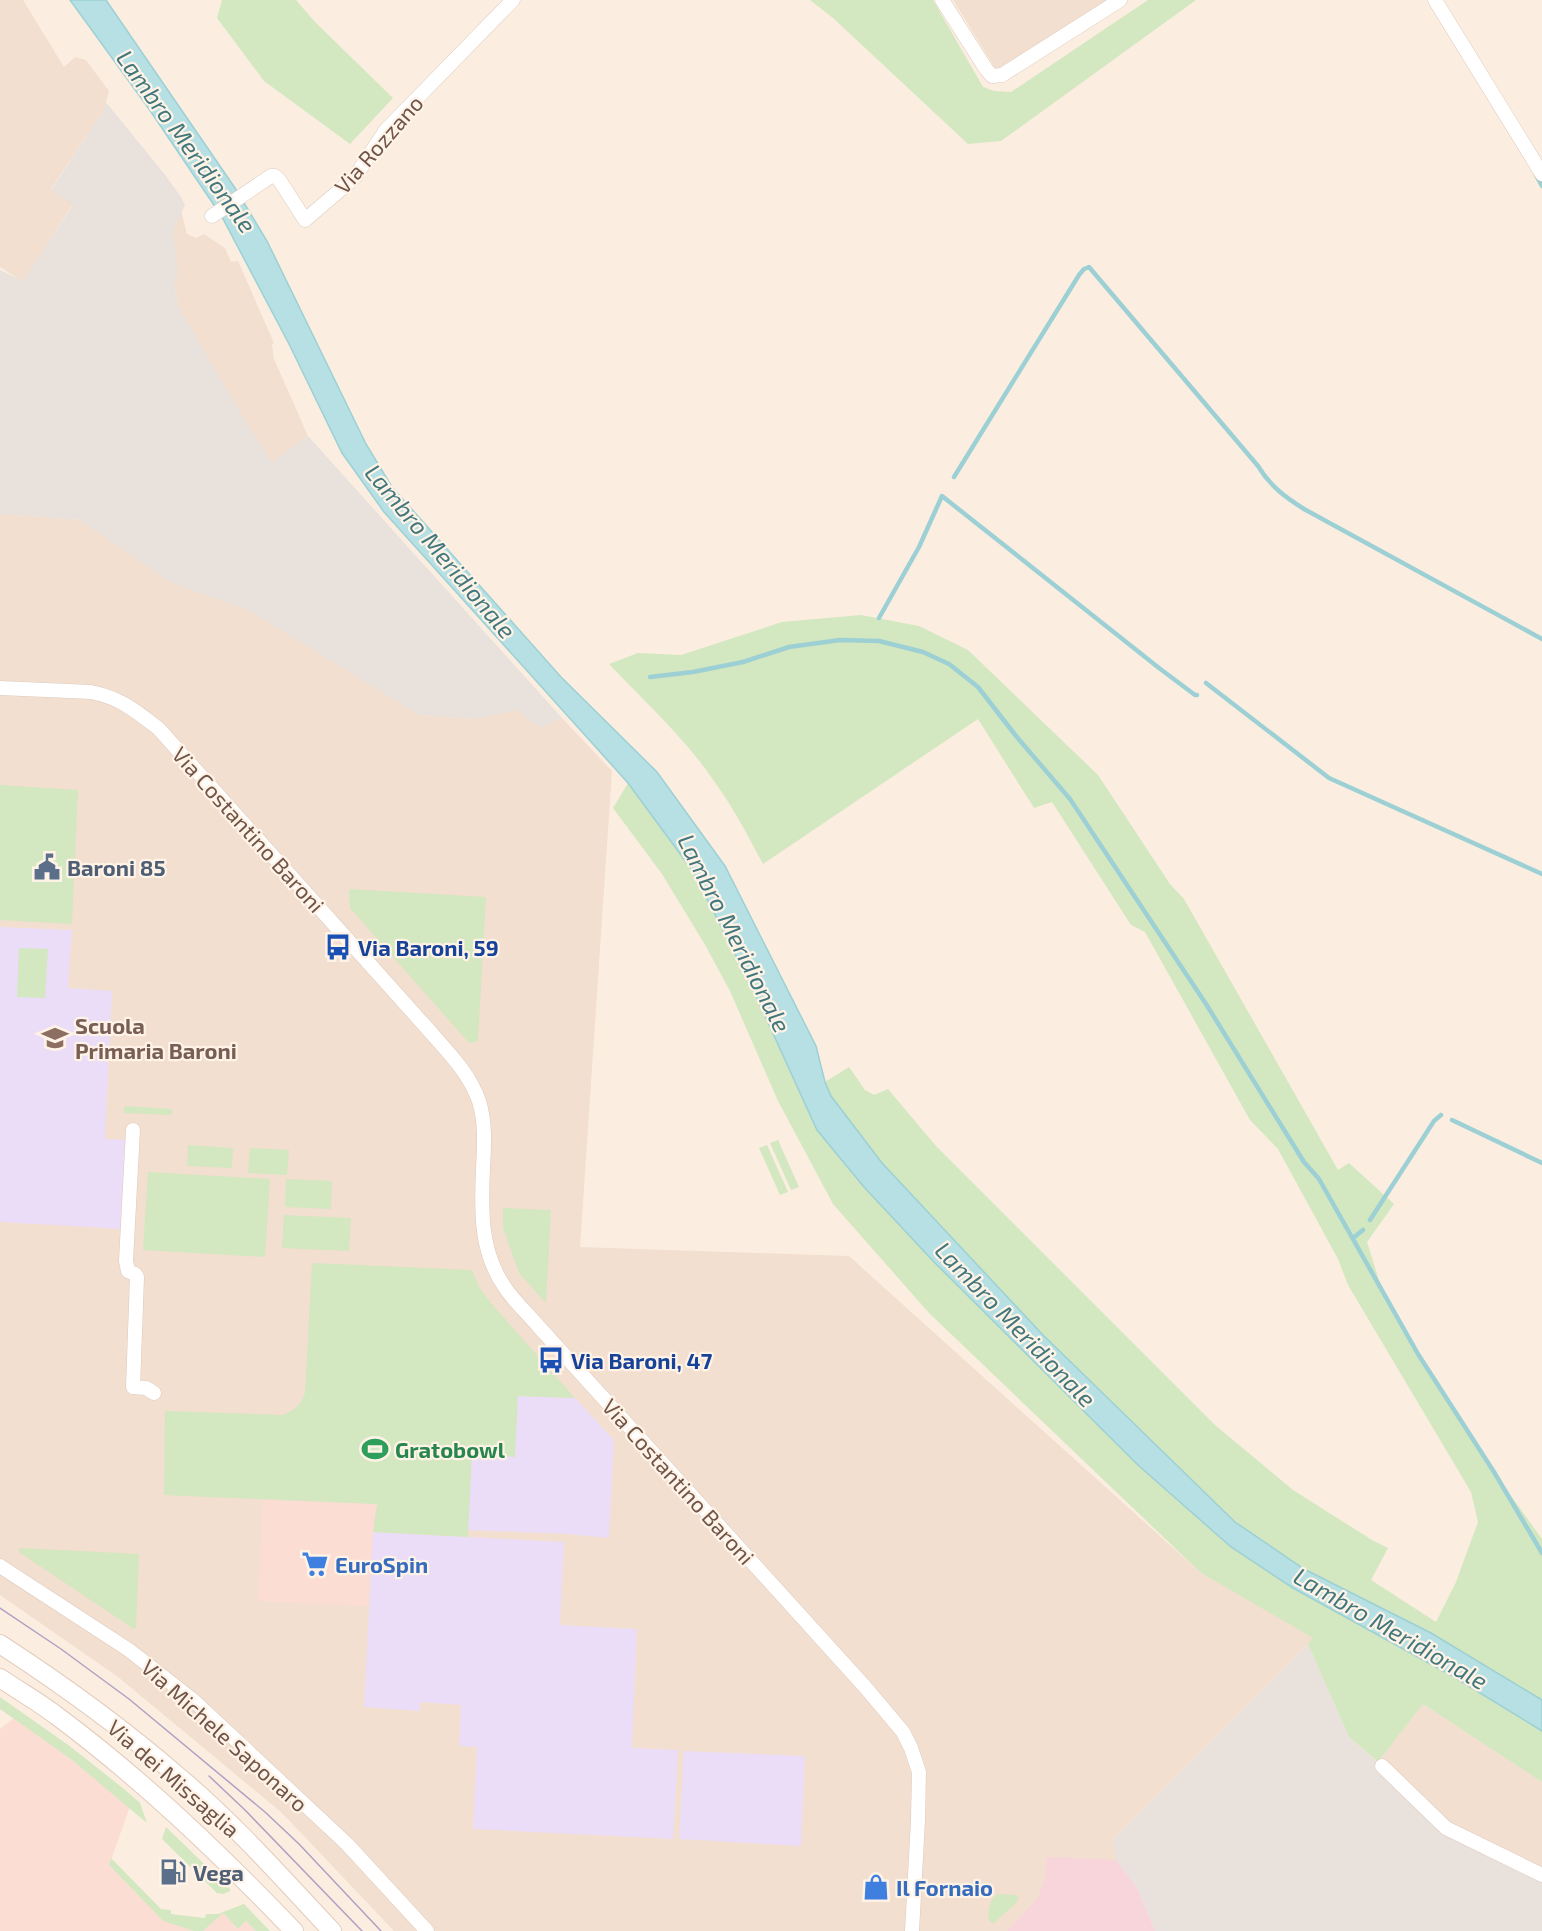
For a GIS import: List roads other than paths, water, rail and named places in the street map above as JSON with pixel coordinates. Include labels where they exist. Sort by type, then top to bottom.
[{"type":"main road","name":"Via dei Missaglia","points":[[0,1644],[49,1676],[106,1718],[182,1779],[332,1931]]},
{"type":"main road","name":"Via dei Missaglia","points":[[0,1678],[57,1716],[151,1793],[229,1864],[294,1931]]},
{"type":"street","name":"Via Rozzano","points":[[212,216],[262,181],[275,176],[305,220],[354,178],[386,130],[513,0]]},
{"type":"street","points":[[942,0],[992,76],[1002,75],[1120,0]]},
{"type":"street","points":[[1435,0],[1542,174]]},
{"type":"street","name":"Via Costantino Baroni","points":[[0,688],[101,694],[129,705],[159,729],[465,1073],[473,1087],[483,1116],[485,1135],[482,1227],[488,1253],[499,1278],[538,1327],[866,1688],[903,1732],[919,1772],[912,1931]]},
{"type":"street","points":[[133,1130],[126,1261],[128,1271],[137,1277],[133,1387],[146,1388],[154,1393]]},
{"type":"street","name":"Via Michele Saponaro","points":[[0,1566],[129,1650],[194,1701],[347,1844],[427,1931]]},
{"type":"street","points":[[1382,1766],[1446,1828],[1542,1875]]},
{"type":"water","name":"Lambro Meridionale","points":[[70,0],[106,0],[235,188],[267,241],[366,444],[392,487],[561,677],[657,772],[725,866],[816,1046],[831,1096],[882,1163],[1042,1334],[1235,1522],[1304,1569],[1431,1633],[1542,1700],[1542,1731],[1454,1677],[1293,1588],[1231,1547],[1138,1465],[934,1262],[864,1187],[817,1130],[750,983],[692,870],[628,783],[384,512],[342,453],[289,344],[222,217],[149,109]]},
{"type":"waterway","points":[[1536,175],[1542,186]]},
{"type":"waterway","points":[[954,477],[1079,275],[1089,267],[1273,485],[1284,495],[1304,509],[1542,639]]},
{"type":"waterway","points":[[879,618],[919,547],[942,496],[1159,668],[1197,695]]},
{"type":"waterway","points":[[650,677],[693,672],[743,662],[789,647],[840,640],[879,641],[923,652],[949,664],[978,687],[1070,799],[1206,1004],[1304,1162],[1319,1179],[1418,1354],[1494,1472],[1542,1553]]},
{"type":"waterway","points":[[1206,683],[1329,778],[1542,874]]},
{"type":"waterway","points":[[1370,1220],[1434,1121],[1441,1115]]},
{"type":"waterway","points":[[1452,1120],[1542,1163]]},
{"type":"waterway","points":[[1353,1238],[1363,1230]]},
{"type":"tram line","points":[[0,1608],[129,1699],[265,1812],[299,1844],[381,1931]]},
{"type":"tram line","points":[[209,1776],[362,1931]]},
{"type":"place","name":"Baroni 85","points":[[47,867]]},
{"type":"place","name":"Via Baroni, 59","points":[[338,947]]},
{"type":"place","name":"Scuola Primaria Baroni","points":[[55,1038]]},
{"type":"place","name":"Via Baroni, 47","points":[[551,1360]]},
{"type":"place","name":"Gratobowl","points":[[375,1449]]},
{"type":"place","name":"EuroSpin","points":[[315,1564]]},
{"type":"place","name":"Vega","points":[[173,1872]]},
{"type":"place","name":"Il Fornaio","points":[[876,1887]]}]
